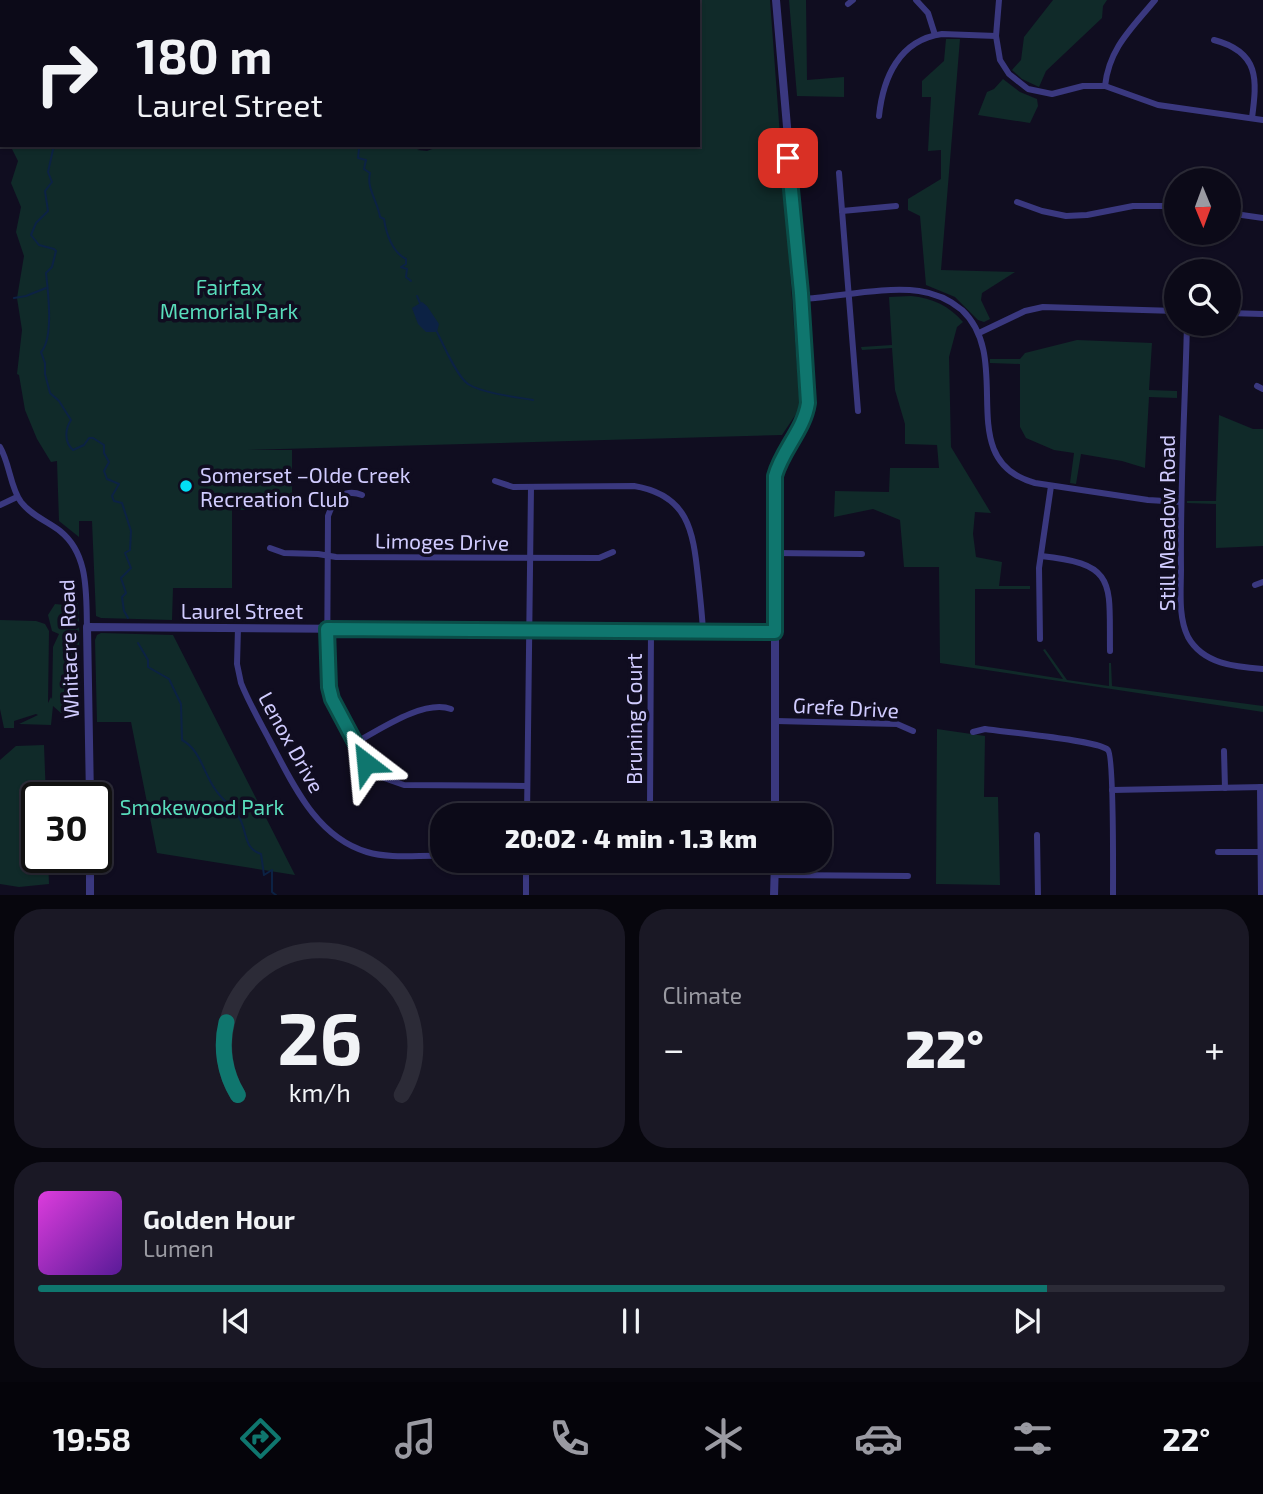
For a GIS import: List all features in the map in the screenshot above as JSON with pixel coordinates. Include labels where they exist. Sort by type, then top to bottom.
[{"type":"street","points":[[775,803],[775,476],[782,457],[804,419],[808,403],[802,299],[776,0]]},
{"type":"street","points":[[916,0],[928,13],[935,35]]},
{"type":"street","points":[[999,0],[996,36],[998,52],[1004,67],[1015,81],[1028,89],[1052,94],[1083,86],[1105,86],[1158,105],[1263,120]]},
{"type":"street","points":[[1105,86],[1108,65],[1114,51],[1155,0]]},
{"type":"street","points":[[879,116],[883,86],[893,65],[911,48],[935,35],[996,36]]},
{"type":"street","points":[[1214,40],[1231,46],[1246,58],[1253,68],[1256,84],[1252,118]]},
{"type":"street","points":[[839,173],[858,411]]},
{"type":"street","points":[[1017,202],[1066,216],[1087,215],[1133,206],[1164,206]]},
{"type":"street","points":[[842,211],[896,206]]},
{"type":"street","points":[[1241,215],[1263,218]]},
{"type":"street","points":[[802,299],[907,290],[930,293],[957,306],[979,333],[986,360],[988,432],[993,450],[1003,464],[1030,482],[1181,502]]},
{"type":"street","points":[[979,333],[1025,311],[1042,307],[1164,311]]},
{"type":"street","points":[[1241,313],[1263,314]]},
{"type":"street","name":"Still Meadow Road","points":[[1187,336],[1181,502],[1182,612],[1188,637],[1199,650],[1213,660],[1263,669]]},
{"type":"street","name":"Whitacre Road","points":[[0,447],[10,467],[18,496],[30,512],[63,533],[76,550],[84,575],[90,782]]},
{"type":"street","points":[[495,481],[513,487],[634,486],[649,489],[671,501],[685,517],[694,536],[703,629]]},
{"type":"street","points":[[1040,639],[1038,583],[1051,486]]},
{"type":"street","points":[[527,803],[531,487]]},
{"type":"street","points":[[362,495],[347,492],[334,502],[328,516],[329,687],[355,743],[370,768],[397,783],[527,786]]},
{"type":"street","points":[[0,505],[18,496]]},
{"type":"street","name":"Limoges Drive","points":[[270,548],[284,554],[328,556],[530,559],[598,558],[613,552]]},
{"type":"street","points":[[774,553],[862,554]]},
{"type":"street","points":[[1041,556],[1083,563],[1102,577],[1109,594],[1110,651]]},
{"type":"street","points":[[1255,585],[1263,582]]},
{"type":"street","name":"Laurel Street","points":[[87,627],[651,631],[703,629],[775,632]]},
{"type":"street","name":"Lenox Drive","points":[[237,628],[237,664],[241,683],[300,797],[316,818],[349,844],[368,852],[430,856]]},
{"type":"street","name":"Bruning Court","points":[[650,803],[651,631]]},
{"type":"street","points":[[355,743],[420,710],[435,706],[451,709]]},
{"type":"street","name":"Grefe Drive","points":[[776,721],[897,724],[913,731]]},
{"type":"street","points":[[974,732],[985,730],[1057,739],[1100,746],[1108,750],[1111,756],[1113,895]]},
{"type":"street","points":[[1224,751],[1225,788]]},
{"type":"street","points":[[1112,790],[1261,787],[1261,895]]},
{"type":"street","points":[[1037,835],[1038,895]]},
{"type":"street","points":[[1218,852],[1260,852]]},
{"type":"street","points":[[90,873],[90,895]]},
{"type":"street","points":[[526,873],[526,895]]},
{"type":"street","points":[[774,895],[775,875],[908,876]]},
{"type":"green space","name":"Fairfax Memorial Park","points":[[700,0],[770,0],[800,408],[782,435],[247,450],[292,450],[292,510],[232,510],[232,588],[173,588],[172,620],[96,616],[92,521],[79,521],[79,537],[59,521],[57,461],[51,462],[37,439],[25,410],[17,374],[22,330],[17,298],[24,256],[16,232],[21,207],[11,183],[18,161],[11,147],[426,147],[417,150],[427,151],[438,147],[700,147]]},
{"type":"green space","points":[[789,0],[806,0],[807,80],[844,77],[844,97],[797,96]]},
{"type":"green space","points":[[1053,0],[1107,0],[1103,6],[1102,18],[1046,71],[1039,87],[1022,79],[1012,70],[1021,60],[1024,37]]},
{"type":"green space","points":[[946,39],[960,39],[941,270],[1015,272],[982,293],[981,300],[990,319],[984,322],[978,320],[955,297],[926,285],[920,216],[908,210],[908,199],[941,179],[941,150],[928,151],[931,97],[922,97],[922,81],[944,61]]},
{"type":"green space","points":[[1003,79],[1020,92],[1037,99],[1038,106],[1030,123],[978,115],[987,92]]},
{"type":"green space","points":[[911,296],[940,304],[963,322],[957,327],[949,357],[951,447],[991,513],[975,512],[973,534],[976,557],[1002,562],[999,586],[1030,586],[1030,589],[975,589],[975,665],[1063,679],[1043,650],[1045,649],[1067,680],[1109,686],[1111,663],[1112,686],[1263,706],[1263,712],[940,663],[939,567],[904,567],[900,520],[873,509],[834,517],[835,491],[889,492],[890,468],[939,468],[937,445],[905,444],[905,424],[895,390],[892,348],[862,350],[861,347],[892,345],[889,297]]},
{"type":"green space","points":[[1077,340],[1152,343],[1149,390],[1177,391],[1177,398],[1149,397],[1145,468],[1081,454],[1076,484],[1070,483],[1074,453],[1054,450],[1026,438],[1020,427],[1020,364],[990,363],[990,359],[1020,359],[1025,353]]},
{"type":"green space","points":[[1219,415],[1253,429],[1263,429],[1263,546],[1216,548],[1216,504],[1187,503],[1216,501]]},
{"type":"green space","points":[[67,600],[78,603],[80,710],[77,714],[61,713],[53,706],[51,725],[19,724],[38,715],[36,714],[14,721],[14,728],[4,728],[0,709],[0,620],[36,621],[45,624],[49,631],[48,703],[51,697],[52,699],[53,647],[59,634],[52,631],[48,615],[55,604],[65,605]]},
{"type":"green space","name":"Smokewood Park","points":[[101,633],[173,635],[295,875],[157,853],[131,722],[97,722],[95,640]]},
{"type":"green space","points":[[937,729],[985,736],[984,797],[998,797],[1000,885],[936,884]]},
{"type":"green space","points":[[44,745],[45,782],[21,782],[21,873],[49,873],[49,884],[19,887],[0,884],[0,760],[16,746]]},
{"type":"water","points":[[422,302],[439,324],[437,332],[426,332],[418,324],[412,308]]},
{"type":"waterway","points":[[54,147],[48,172],[52,182],[45,191],[48,211],[36,223],[31,235],[39,245],[56,251],[52,267],[46,273],[49,326],[41,352],[50,393],[59,401],[71,420],[66,435],[70,447],[73,450],[84,445],[89,438],[104,445],[104,453],[109,462],[104,471],[107,479],[119,484],[112,496],[114,501],[122,503],[131,531],[130,550],[125,553],[131,568],[121,578],[126,593],[122,597],[124,611],[128,618]]},
{"type":"waterway","points":[[357,147],[358,158],[366,160],[364,169],[370,173],[371,190],[380,217],[384,219],[393,247],[406,259],[406,264],[401,267],[407,269],[406,277],[411,281]]},
{"type":"waterway","points":[[14,298],[46,288]]},
{"type":"waterway","points":[[417,296],[420,303]]},
{"type":"waterway","points":[[437,332],[455,368],[468,384],[490,392],[533,400]]},
{"type":"waterway","points":[[138,643],[148,660],[148,667],[169,679],[181,704],[182,740],[193,749],[215,789],[240,819],[249,844],[261,854],[264,875],[272,870],[272,892],[276,895]]},
{"type":"place","name":"Somerset –Olde Creek Recreation Club","points":[[186,486]]},
{"type":"route","points":[[366,763],[332,699],[327,675],[327,629],[775,632],[775,476],[782,457],[804,419],[808,403],[788,158]]}]
